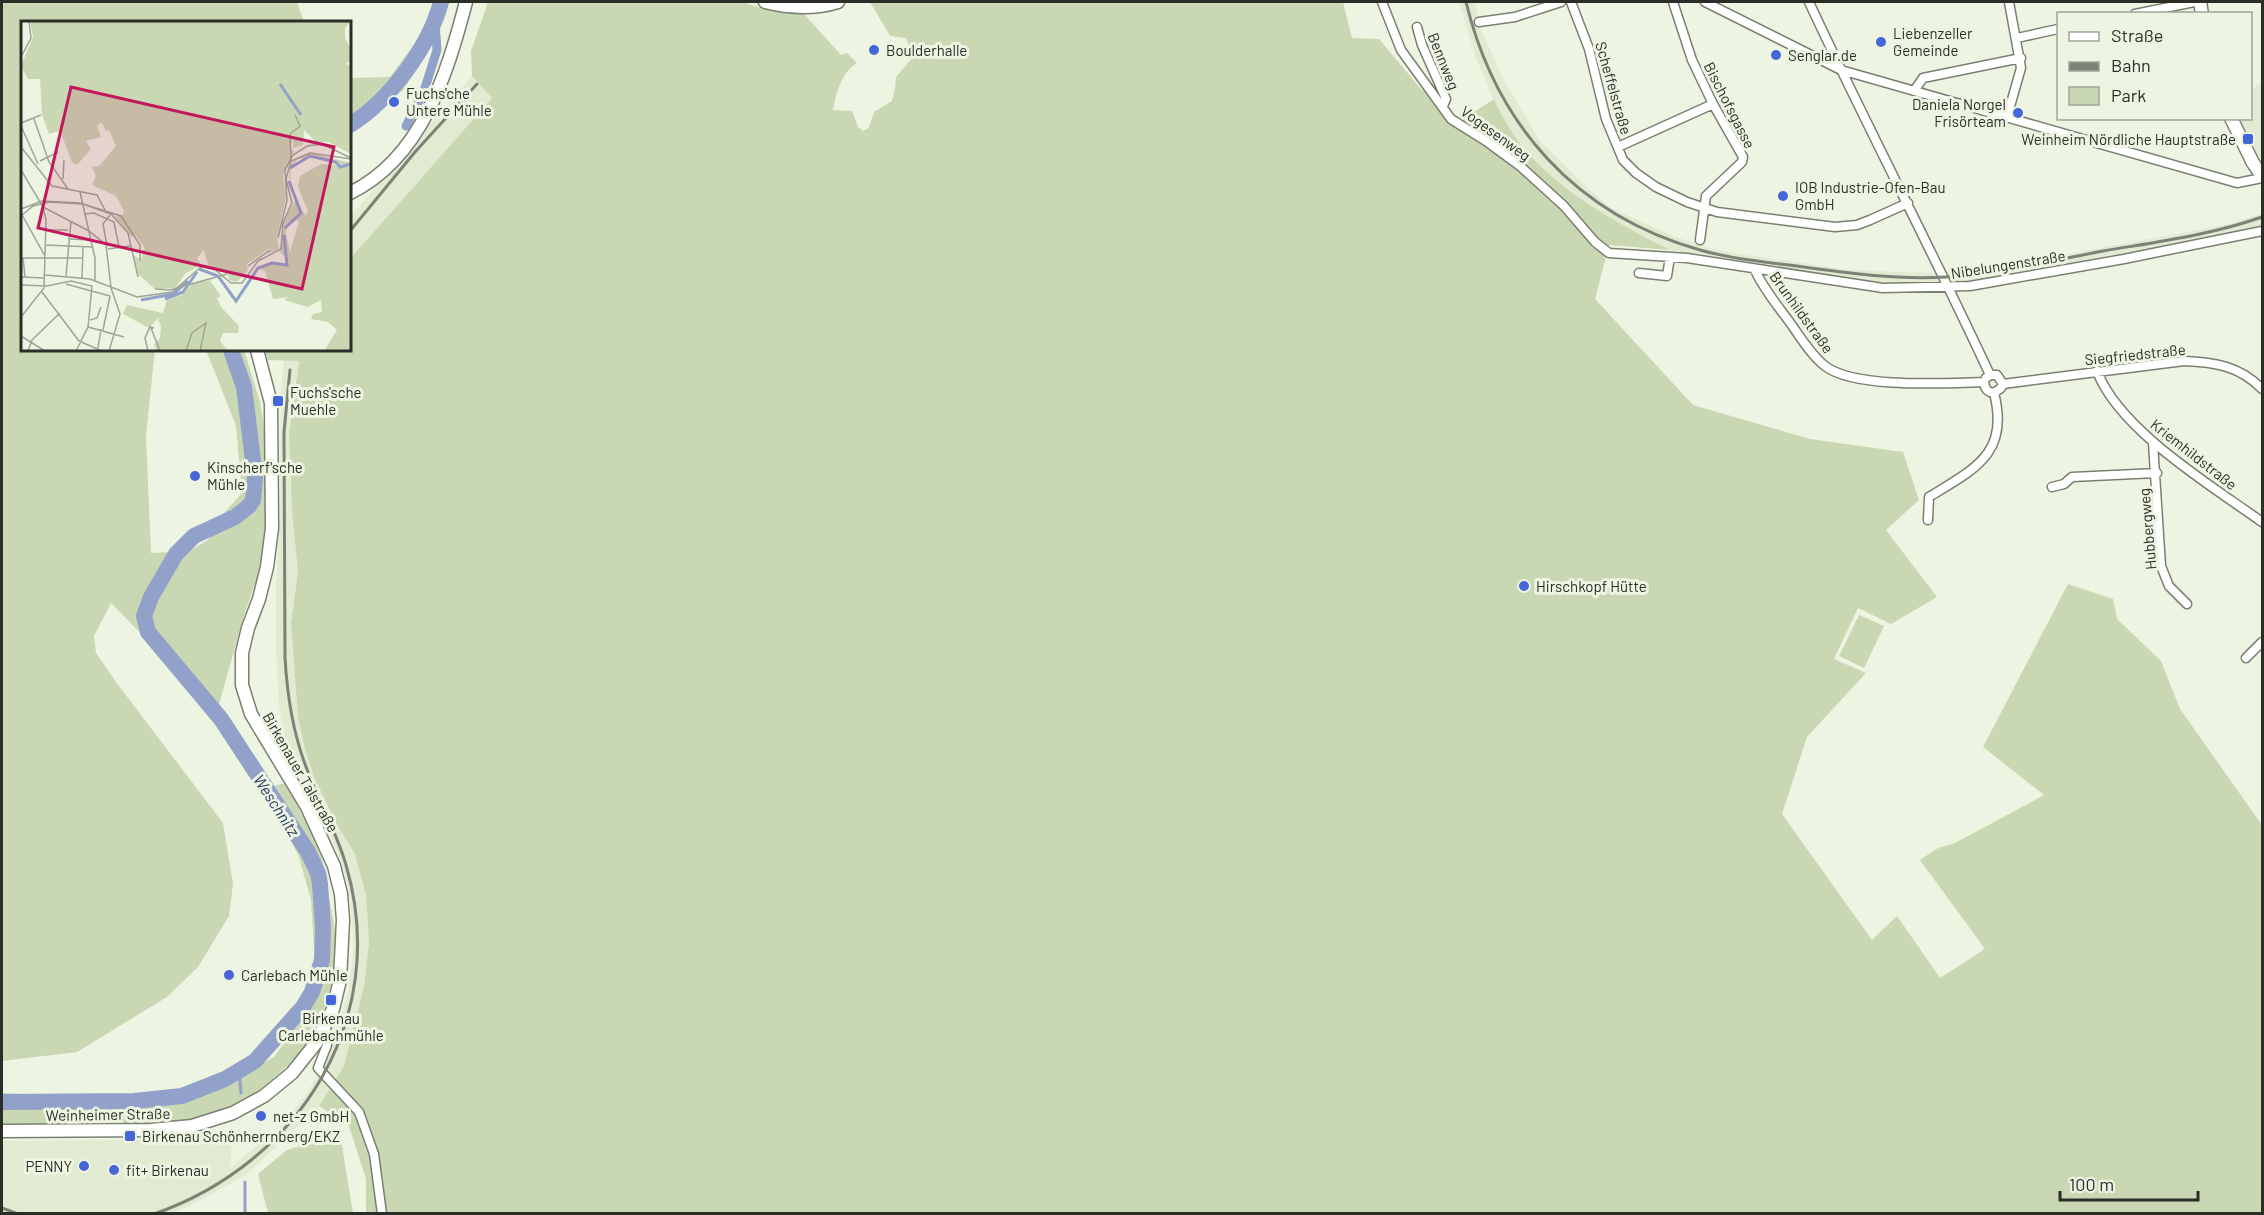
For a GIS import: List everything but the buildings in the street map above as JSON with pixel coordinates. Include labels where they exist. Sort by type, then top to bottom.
[{"type":"main road","points":[[351,192],[383,171],[409,142],[418,128],[438,90],[466,2]]},
{"type":"main road","points":[[765,2],[809,7],[838,2]]},
{"type":"main road","points":[[2232,120],[2262,177]]},
{"type":"main road","name":"Birkenauer Talstraße","points":[[247,1106],[292,1073],[306,1058],[326,1025],[337,993],[343,952],[343,920],[334,866],[307,807],[251,714],[242,685],[242,653],[267,567],[272,528],[271,403],[257,351]]},
{"type":"main road","name":"Weinheimer Straße","points":[[2,1131],[161,1130],[192,1126],[247,1106]]},
{"type":"street","name":"Vogesenweg","points":[[1382,2],[1401,50],[1451,118],[1520,166],[1564,206],[1595,242]]},
{"type":"street","points":[[1479,22],[1515,16],[1561,2]]},
{"type":"street","name":"Scheffelstraße","points":[[1571,2],[1589,49],[1606,119],[1623,160],[1636,173],[1656,187],[1687,202],[1717,212],[1834,227],[1870,220],[1908,203]]},
{"type":"street","name":"Bischofsgasse","points":[[1672,2],[1692,60],[1713,104],[1743,157],[1742,162],[1706,196],[1704,208]]},
{"type":"street","points":[[1705,2],[1841,70],[2237,183],[2262,177]]},
{"type":"street","points":[[1809,2],[1990,375]]},
{"type":"street","points":[[2007,117],[2021,68],[2009,2]]},
{"type":"street","points":[[2145,12],[2194,2]]},
{"type":"street","name":"Bennweg","points":[[1417,27],[1422,45],[1446,99],[1443,106]]},
{"type":"street","points":[[2017,38],[2057,29]]},
{"type":"street","points":[[1914,91],[1923,78],[2021,58]]},
{"type":"street","points":[[1618,147],[1713,104]]},
{"type":"street","points":[[1700,240],[1704,208]]},
{"type":"street","name":"Nibelungenstraße","points":[[1755,270],[1883,288],[1970,286],[2124,259],[2262,231]]},
{"type":"street","name":"Brunhildstraße","points":[[1595,242],[1609,253],[1671,257],[1755,270],[1762,284],[1816,358],[1828,368],[1847,376],[1890,383],[1984,382]]},
{"type":"street","points":[[1639,273],[1667,276],[1671,257]]},
{"type":"street","name":"Siegfriedstraße","points":[[2003,384],[2097,371],[2184,362],[2208,362],[2234,368],[2262,388]]},
{"type":"street","name":"Kriemhildstraße","points":[[2097,371],[2101,382],[2127,417],[2153,443],[2262,522]]},
{"type":"street","points":[[1990,375],[2000,377],[2003,384],[1998,392],[1989,392],[1985,388],[1984,382],[1990,375]]},
{"type":"street","points":[[1928,520],[1929,497],[1965,476],[1986,457],[1998,434],[1999,411],[1994,393]]},
{"type":"street","name":"Hubbergweg","points":[[2153,443],[2157,473],[2161,566],[2169,586],[2187,604]]},
{"type":"street","points":[[2052,487],[2064,484],[2072,477],[2157,473]]},
{"type":"street","points":[[2246,658],[2262,642]]},
{"type":"street","points":[[326,1025],[327,1045],[318,1068],[358,1112],[374,1154],[382,1214]]},
{"type":"shaded area","points":[[1459,2],[1475,2],[1481,30],[1505,82],[1540,141],[1580,181],[1609,207],[1673,236],[1705,247],[1850,270],[1929,273],[1982,270],[2224,225],[2262,214],[2262,227],[1984,282],[1883,284],[1670,250],[1591,207],[1552,178],[1527,151],[1502,119],[1476,58]]},
{"type":"shaded area","points":[[472,76],[492,98],[351,258],[351,216]]},
{"type":"shaded area","points":[[2262,81],[2262,162],[2248,142],[2240,120],[2252,120],[2252,89]]},
{"type":"shaded area","points":[[284,360],[299,361],[289,433],[292,512],[298,572],[291,623],[298,717],[314,777],[336,823],[355,854],[366,895],[369,942],[364,986],[344,1066],[319,1106],[246,1175],[186,1208],[170,1214],[2,1214],[2,1141],[232,1139],[230,1168],[283,1124],[307,1094],[331,1048],[348,993],[354,948],[350,896],[342,864],[318,804],[289,756],[279,707],[276,585],[280,522],[281,391]]},
{"type":"green space","points":[[2,2],[297,2],[304,21],[21,21],[21,351],[155,351],[146,435],[151,553],[190,551],[208,540],[224,513],[242,493],[236,426],[206,351],[244,351],[260,402],[265,433],[265,539],[258,575],[243,618],[217,712],[111,603],[94,636],[96,653],[116,682],[223,823],[233,884],[229,916],[198,967],[167,997],[77,1052],[2,1061]]},
{"type":"green space","points":[[488,2],[742,2],[775,12],[804,14],[841,55],[847,53],[857,63],[847,71],[838,90],[833,110],[852,111],[858,127],[863,131],[869,128],[874,112],[892,101],[896,77],[913,57],[906,38],[890,36],[870,2],[1343,2],[1352,38],[1379,39],[1421,89],[1459,122],[1494,99],[1508,126],[1545,171],[1592,207],[1670,250],[1609,245],[1595,299],[1693,405],[1810,439],[1903,452],[1919,500],[1886,530],[1937,597],[1891,624],[1858,608],[1834,659],[1866,673],[1807,737],[1782,814],[1872,940],[1897,916],[1940,978],[1985,949],[1920,860],[1936,849],[1955,843],[2044,795],[1983,747],[2068,584],[2113,599],[2117,619],[2161,661],[2180,709],[2262,825],[2262,1213],[366,1213],[366,1179],[349,1126],[319,1106],[344,1066],[364,986],[369,942],[366,895],[355,854],[336,823],[314,777],[298,717],[291,623],[298,572],[292,512],[289,433],[299,361],[268,360],[265,351],[351,351],[351,258],[492,98],[472,76],[471,51]]},
{"type":"green space","points":[[429,24],[423,58],[404,89],[351,131],[351,78],[390,77]]},
{"type":"green space","points":[[1859,615],[1884,626],[1864,668],[1839,656]]},
{"type":"green space","points":[[285,783],[311,831],[322,859],[338,946],[336,968],[318,1029],[294,1060],[262,1088],[234,1107],[191,1120],[150,1124],[2,1125],[2,1093],[136,1100],[193,1092],[233,1080],[274,1057],[297,1025],[315,964],[311,900],[299,857],[264,789]]},
{"type":"green space","points":[[340,1134],[353,1213],[268,1213],[258,1174],[287,1150]]},
{"type":"waterway","name":"Weschnitz","points":[[351,124],[379,102],[406,71],[427,37],[441,2]]},
{"type":"waterway","points":[[406,126],[424,91],[437,50],[435,23]]},
{"type":"waterway","name":"Weschnitz","points":[[2,1102],[134,1101],[182,1096],[225,1079],[255,1061],[303,1007],[312,992],[322,960],[323,928],[320,884],[318,873],[308,852],[221,719],[148,632],[144,616],[151,597],[176,554],[194,536],[235,517],[253,500],[255,477],[244,387],[231,351]]},
{"type":"waterway","points":[[239,1071],[241,1093]]},
{"type":"waterway","points":[[245,1182],[245,1214]]},
{"type":"railway","points":[[1466,2],[1480,47],[1498,88],[1521,125],[1548,159],[1579,189],[1615,214],[1656,234],[1700,250],[1748,260],[1852,273],[1909,278],[1946,277],[2005,270],[2183,237],[2223,229],[2262,217]]},
{"type":"railway","points":[[351,230],[415,152],[477,84]]},
{"type":"railway","points":[[154,1214],[206,1191],[252,1159],[291,1122],[322,1078],[344,1029],[356,977],[357,922],[346,865],[300,751],[293,725],[287,684],[284,432],[290,370]]},
{"type":"railway","points":[[2,1208],[18,1214]]},
{"type":"place","name":"Liebenzeller Gemeinde","points":[[1881,42]]},
{"type":"place","name":"Boulderhalle","points":[[874,50]]},
{"type":"place","name":"Senglar.de","points":[[1776,55]]},
{"type":"place","name":"Fuchs'che Untere Mühle","points":[[394,102]]},
{"type":"place","name":"Daniela Norgel Frisörteam","points":[[2018,113]]},
{"type":"place","name":"Weinheim Nördliche Hauptstraße","points":[[2248,139]]},
{"type":"place","name":"IOB Industrie-Ofen-Bau GmbH","points":[[1783,196]]},
{"type":"place","name":"Fuchs'sche Muehle","points":[[278,401]]},
{"type":"place","name":"Kinscherf'sche Mühle","points":[[195,476]]},
{"type":"place","name":"Hirschkopf Hütte","points":[[1524,586]]},
{"type":"place","name":"Carlebach Mühle","points":[[229,975]]},
{"type":"place","name":"Birkenau Carlebachmühle","points":[[331,1000]]},
{"type":"place","name":"net-z GmbH","points":[[261,1116]]},
{"type":"place","name":"Birkenau Schönherrnberg/EKZ","points":[[130,1136]]},
{"type":"place","name":"PENNY","points":[[84,1166]]},
{"type":"place","name":"fit+ Birkenau","points":[[114,1170]]}]
